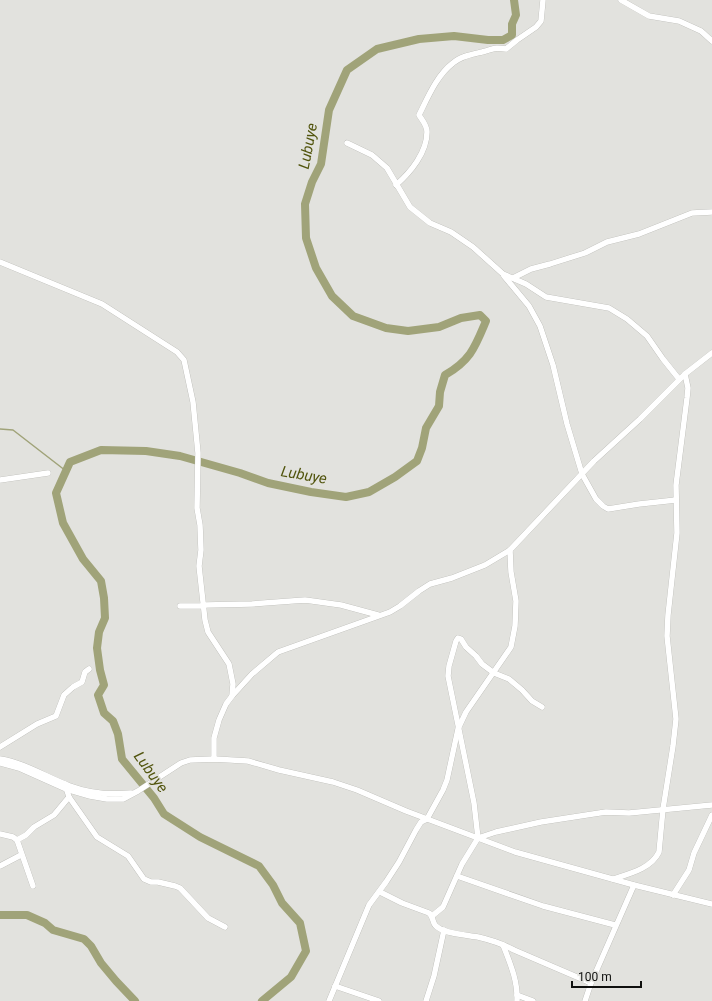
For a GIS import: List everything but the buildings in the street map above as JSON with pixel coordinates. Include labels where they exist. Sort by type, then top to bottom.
[{"type":"street","points":[[396,185],[407,176],[416,164],[427,132],[426,125],[420,114],[431,92],[444,73],[454,62],[469,55],[488,51],[494,48],[506,49],[536,27],[541,21],[543,0]]},
{"type":"street","points":[[621,0],[650,16],[679,21],[701,31],[712,41]]},
{"type":"street","points":[[347,142],[372,155],[387,168],[410,207],[430,223],[451,232],[473,247],[503,274],[529,306],[540,326],[553,365],[567,424],[582,474],[596,499],[608,509],[676,500]]},
{"type":"street","points":[[513,278],[530,268],[550,264],[607,242],[639,234],[692,213],[712,212]]},
{"type":"street","points":[[0,262],[102,304],[177,352],[184,360],[192,402],[198,453],[197,508],[201,550],[199,566],[203,593],[202,606],[208,632],[229,664],[233,684],[232,696]]},
{"type":"street","points":[[503,274],[526,284],[546,297],[609,308],[627,319],[647,336],[680,379]]},
{"type":"street","points":[[214,759],[214,738],[219,720],[226,704],[252,674],[278,652],[328,635],[378,615],[390,612],[430,584],[452,578],[485,565],[510,550],[594,461],[640,419],[685,374],[712,353]]},
{"type":"street","points":[[612,879],[640,870],[656,858],[659,852],[663,809],[676,719],[667,636],[669,591],[674,570],[677,533],[676,485],[688,388],[685,374]]},
{"type":"street","points":[[0,480],[48,473]]},
{"type":"street","points":[[329,1001],[365,912],[399,862],[421,822],[427,819],[436,805],[447,780],[458,729],[466,712],[511,647],[515,626],[516,601],[511,572],[510,550]]},
{"type":"street","points":[[180,606],[252,604],[305,600],[341,605],[378,615]]},
{"type":"street","points":[[478,838],[474,803],[448,676],[449,666],[458,638],[462,639],[466,647],[482,664],[494,673],[509,678],[532,701],[542,707]]},
{"type":"street","points":[[0,747],[37,724],[56,716],[64,695],[73,687],[82,682],[85,672],[89,669]]},
{"type":"street","points":[[0,759],[22,765],[66,786],[69,797],[97,837],[128,856],[144,879],[151,882],[158,882],[180,888],[208,918],[225,927]]},
{"type":"street","points":[[0,763],[19,768],[66,786],[109,794],[137,792],[181,763],[190,760],[214,759],[248,761],[279,770],[333,782],[363,792],[427,819],[532,858],[712,904]]},
{"type":"street","points":[[16,840],[26,835],[34,827],[54,815],[69,797]]},
{"type":"street","points":[[432,916],[443,907],[469,850],[478,838],[496,832],[541,822],[606,812],[629,813],[712,805]]},
{"type":"street","points":[[673,895],[688,870],[694,853],[712,815]]},
{"type":"street","points":[[0,834],[16,840],[33,886]]},
{"type":"street","points":[[0,866],[21,855]]},
{"type":"street","points":[[457,876],[543,906],[615,925]]},
{"type":"street","points":[[585,1001],[615,925],[634,885]]},
{"type":"street","points":[[380,892],[402,903],[424,911],[432,916],[433,923],[436,927],[478,937],[503,945],[591,983]]},
{"type":"street","points":[[426,1001],[434,976],[444,930]]},
{"type":"street","points":[[503,945],[513,972],[517,998],[533,1001]]},
{"type":"street","points":[[335,986],[379,1001]]},
{"type":"waterway","name":"Lubuye","points":[[262,1001],[291,977],[306,951],[300,923],[282,903],[273,885],[259,866],[200,837],[164,814],[154,798],[122,759],[118,734],[113,721],[104,713],[98,695],[104,685],[97,648],[99,632],[105,618],[101,581],[83,559],[63,523],[56,493],[70,462],[101,450],[146,451],[180,456],[240,473],[268,483],[311,492],[346,497],[369,492],[395,477],[417,461],[422,448],[426,428],[439,406],[440,392],[445,375],[461,364],[471,352],[486,321],[480,315],[461,318],[439,327],[408,331],[386,328],[353,316],[332,296],[316,268],[306,238],[305,204],[312,182],[321,164],[329,110],[347,70],[377,49],[419,39],[454,36],[488,40],[503,40],[512,35],[512,24],[516,15],[514,0]]},
{"type":"waterway","points":[[0,429],[13,430],[66,471]]},
{"type":"waterway","name":"Lubuye","points":[[0,915],[27,915],[45,923],[53,930],[84,939],[91,946],[101,963],[135,1001]]}]
